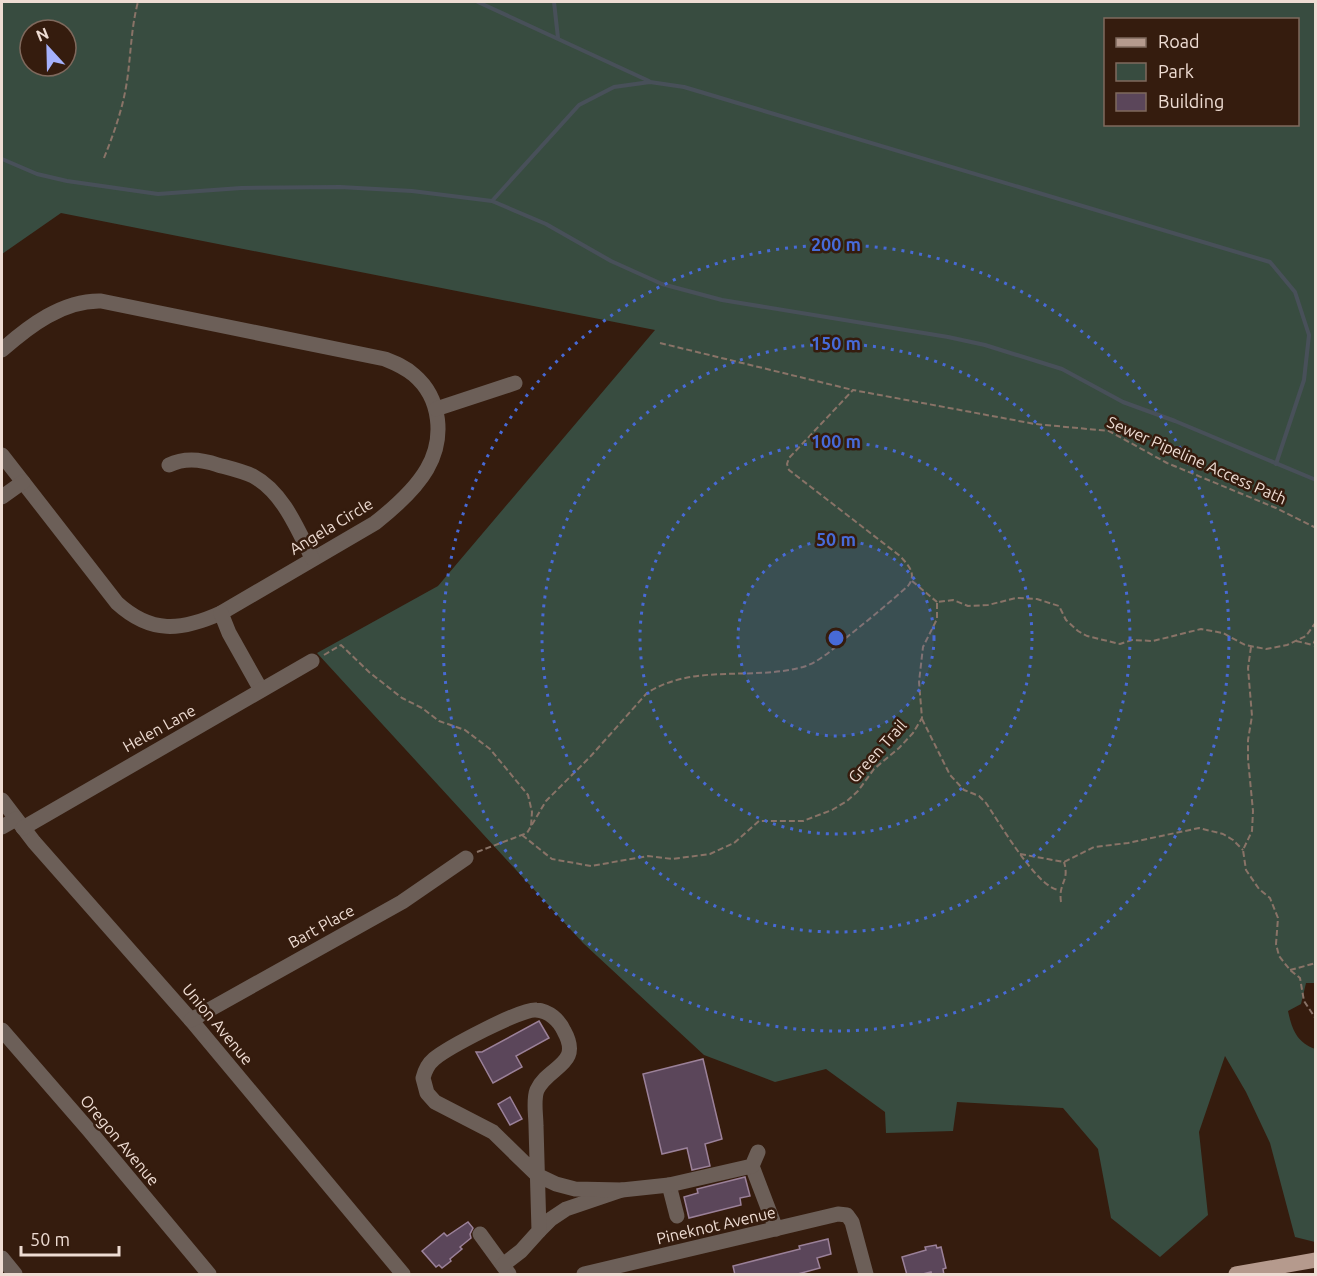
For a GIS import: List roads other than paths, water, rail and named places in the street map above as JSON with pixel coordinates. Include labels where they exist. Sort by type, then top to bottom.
[{"type":"main road","points":[[1236,1275],[1316,1260]]},
{"type":"street","name":"Angela Circle","points":[[2,350],[61,308],[88,301],[101,301],[385,359],[415,375],[424,385],[436,408],[438,440],[424,473],[393,509],[375,523],[220,613],[201,622],[178,627],[155,626],[129,614],[117,603],[23,482],[7,475],[2,455]]},
{"type":"street","points":[[436,408],[515,383]]},
{"type":"street","points":[[168,465],[178,460],[205,460],[255,477],[279,498],[312,558]]},
{"type":"street","points":[[2,497],[23,482]]},
{"type":"street","points":[[220,613],[261,690]]},
{"type":"street","name":"Helen Lane","points":[[2,827],[20,823],[312,661]]},
{"type":"street","name":"Union Avenue","points":[[2,800],[191,1020],[403,1275]]},
{"type":"street","name":"Bart Place","points":[[191,1020],[402,902],[466,858]]},
{"type":"street","points":[[539,1231],[537,1175],[536,1092],[547,1077],[566,1060],[570,1048],[565,1032],[555,1018],[534,1009],[507,1020],[439,1055],[428,1065],[423,1078],[427,1094],[435,1102],[493,1132],[537,1175],[556,1184],[575,1189],[622,1190],[669,1185],[755,1159],[759,1189],[776,1229]]},
{"type":"street","name":"Oregon Avenue","points":[[2,1030],[88,1129],[208,1275]]},
{"type":"street","points":[[669,1185],[677,1216]]},
{"type":"street","points":[[480,1234],[506,1270],[551,1219],[566,1209],[622,1190]]},
{"type":"street","name":"Pineknot Avenue","points":[[584,1275],[838,1214],[847,1215],[852,1222],[866,1275]]},
{"type":"street","points":[[2,1258],[15,1275]]},
{"type":"waterway","points":[[478,2],[649,81]]},
{"type":"waterway","points":[[554,2],[558,38]]},
{"type":"waterway","points":[[492,201],[579,105],[614,87],[650,82],[684,87],[1270,262],[1295,292],[1309,335],[1304,380],[1276,464]]},
{"type":"waterway","points":[[2,159],[37,174],[67,181],[158,194],[241,188],[340,187],[412,191],[492,201],[546,224],[611,261],[662,284],[722,300],[985,345],[1062,369],[1123,402],[1175,421],[1316,480]]}]
